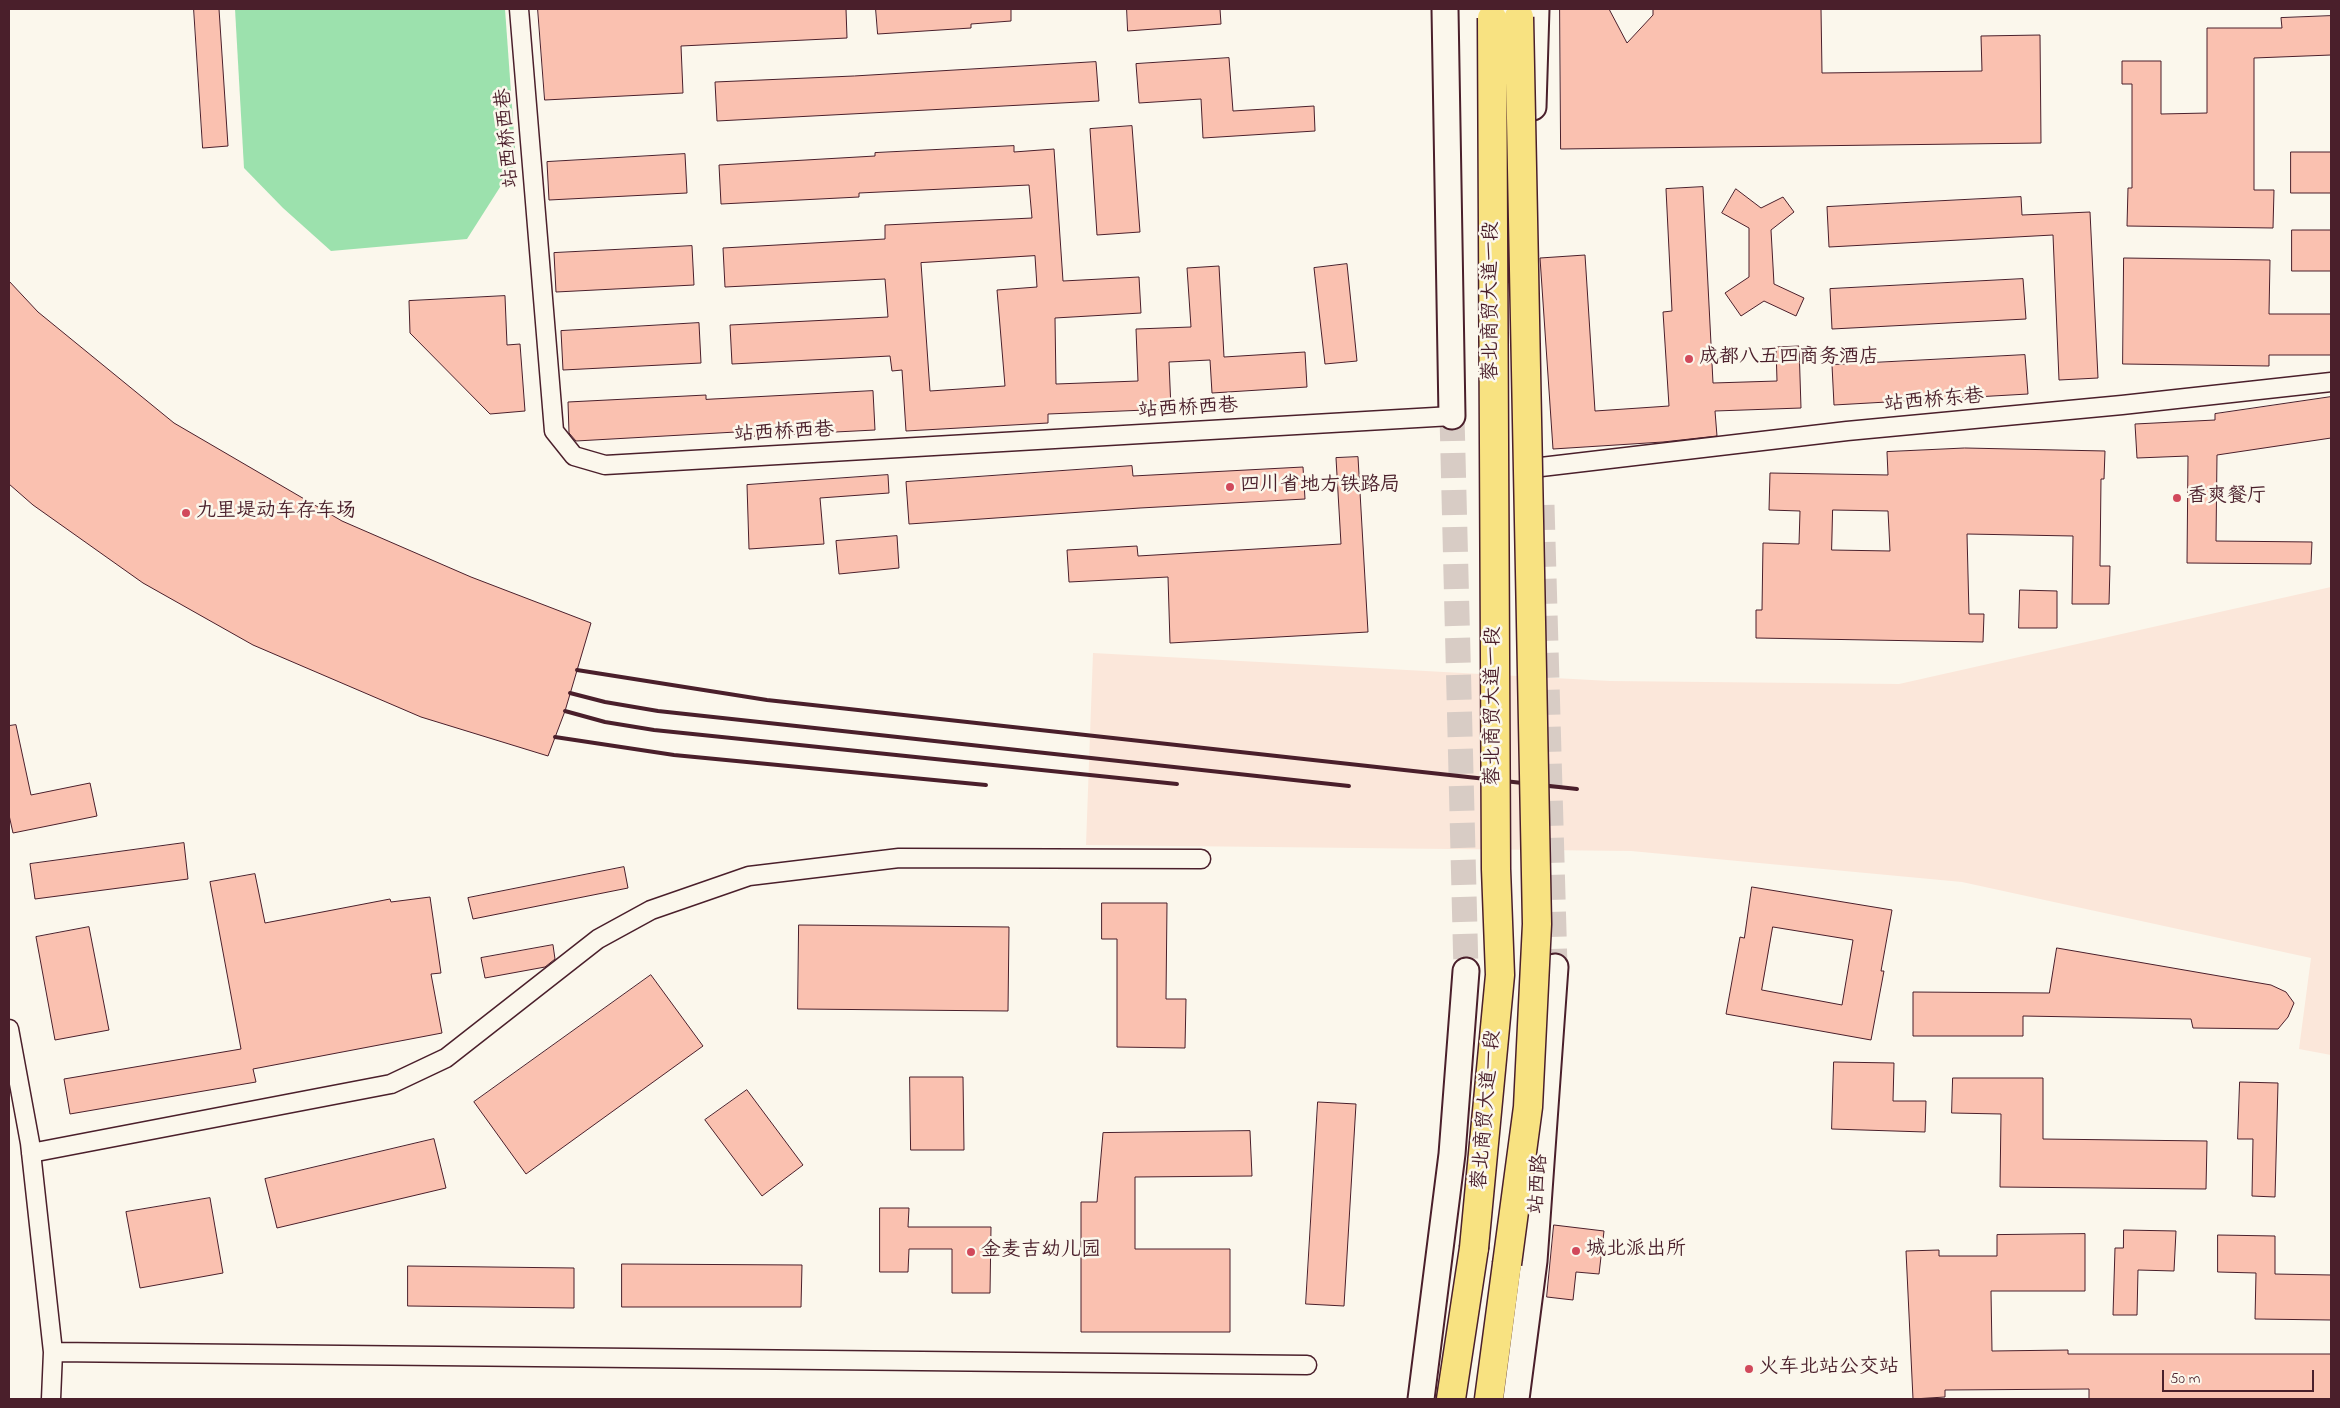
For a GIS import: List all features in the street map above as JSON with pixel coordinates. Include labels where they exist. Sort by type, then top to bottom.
[{"type":"highway","name":"蓉北商贸大道一段","points":[[1451,1399],[1474,1248],[1500,976],[1496,870],[1492,9]]},
{"type":"highway","name":"蓉北商贸大道一段","points":[[1489,1399],[1528,1107],[1537,924],[1519,9]]},
{"type":"main road","name":"蓉北商贸大道一段","points":[[1446,9],[1452,416]]},
{"type":"main road","name":"蓉北商贸大道一段","points":[[1536,9],[1531,166],[1541,467]]},
{"type":"main road","name":"站西路","points":[[1516,1399],[1534,1261],[1555,967]]},
{"type":"main road","points":[[1421,1399],[1452,1154],[1466,971]]},
{"type":"street","name":"站西桥西巷","points":[[519,9],[554,431],[574,456],[605,465],[1452,416]]},
{"type":"street","name":"站西桥东巷","points":[[1541,467],[1847,431],[2122,405],[2331,382]]},
{"type":"street","points":[[31,1153],[391,1084],[446,1058],[598,939],[651,910],[749,876],[899,858],[1201,859]]},
{"type":"street","points":[[9,1029],[31,1153],[53,1352],[52,1399]]},
{"type":"street","points":[[53,1352],[1307,1365]]},
{"type":"shaded area","points":[[2331,587],[2331,1055],[2299,1049],[2311,958],[1962,882],[1631,851],[1086,845],[1093,653],[1610,681],[1899,684]]},
{"type":"green space","points":[[235,9],[505,9],[516,162],[467,239],[331,251],[283,208],[244,168]]},
{"type":"building","points":[[194,9],[219,9],[228,146],[203,148]]},
{"type":"building","points":[[538,9],[846,9],[847,38],[681,46],[683,93],[545,100]]},
{"type":"building","points":[[876,9],[1011,9],[1011,21],[971,24],[971,28],[878,34]]},
{"type":"building","points":[[1127,9],[1220,9],[1221,24],[1128,31]]},
{"type":"building","points":[[1560,9],[1609,9],[1627,43],[1653,15],[1653,9],[1821,9],[1822,73],[1982,71],[1981,36],[2040,35],[2041,143],[1561,149]]},
{"type":"building","points":[[2331,16],[2331,55],[2254,58],[2254,190],[2274,190],[2273,228],[2127,226],[2128,188],[2132,188],[2132,84],[2122,84],[2122,61],[2161,61],[2161,114],[2207,113],[2207,28],[2282,28],[2281,18]]},
{"type":"building","points":[[1229,58],[1233,111],[1314,106],[1315,131],[1203,138],[1201,99],[1139,103],[1136,64]]},
{"type":"building","points":[[1096,62],[1099,101],[717,121],[715,82]]},
{"type":"building","points":[[1132,126],[1140,232],[1097,235],[1090,129]]},
{"type":"building","points":[[1014,146],[1014,152],[1054,149],[1063,281],[1139,277],[1141,313],[1055,318],[1056,384],[1138,381],[1136,329],[1191,327],[1187,268],[1219,266],[1224,357],[1305,352],[1307,387],[1212,393],[1210,360],[1169,362],[1171,409],[1048,414],[1048,423],[906,431],[902,370],[892,371],[890,356],[732,364],[730,325],[888,317],[885,279],[725,287],[723,248],[885,239],[885,225],[1032,218],[1029,185],[859,193],[859,197],[721,204],[719,165],[875,156],[875,153]],"holes":[[[1035,256],[1037,287],[997,290],[1005,386],[930,391],[921,263]]]},
{"type":"building","points":[[2291,152],[2331,152],[2331,193],[2291,193]]},
{"type":"building","points":[[685,154],[687,193],[549,200],[547,162]]},
{"type":"building","name":"成都八五四商务酒店","points":[[1703,187],[1713,383],[1777,381],[1776,347],[1799,346],[1801,408],[1715,411],[1717,436],[1663,442],[1553,449],[1540,258],[1585,255],[1595,411],[1669,406],[1663,312],[1672,311],[1666,189]]},
{"type":"building","points":[[1736,189],[1761,208],[1783,197],[1794,212],[1771,230],[1774,284],[1804,298],[1796,316],[1764,301],[1741,316],[1725,293],[1749,277],[1749,228],[1722,213]]},
{"type":"building","points":[[2021,197],[2022,215],[2090,212],[2098,378],[2059,380],[2053,235],[1829,247],[1827,207]]},
{"type":"building","points":[[2292,230],[2331,230],[2331,271],[2292,271]]},
{"type":"building","points":[[692,246],[694,285],[556,292],[554,253]]},
{"type":"building","points":[[2124,258],[2270,260],[2269,314],[2331,314],[2331,355],[2269,355],[2269,366],[2123,364]]},
{"type":"building","points":[[1347,264],[1357,361],[1325,364],[1314,268]]},
{"type":"building","points":[[2023,279],[2026,319],[1832,329],[1830,289]]},
{"type":"building","name":"九里堤动车存车场","points":[[9,281],[38,312],[174,423],[342,521],[471,577],[591,623],[565,711],[548,756],[421,717],[253,645],[143,583],[33,505],[9,484]]},
{"type":"building","points":[[505,296],[507,345],[520,344],[525,411],[490,414],[410,333],[409,301]]},
{"type":"building","points":[[699,323],[701,363],[563,370],[561,331]]},
{"type":"building","points":[[2025,355],[2028,394],[1834,405],[1832,365]]},
{"type":"building","points":[[873,391],[875,430],[736,437],[736,432],[576,441],[569,433],[568,402],[706,395],[706,399]]},
{"type":"building","points":[[2331,397],[2331,438],[2217,455],[2216,541],[2312,542],[2311,564],[2187,563],[2188,456],[2137,458],[2135,424],[2215,420],[2215,414]]},
{"type":"building","points":[[1965,448],[2105,451],[2104,479],[2101,479],[2100,566],[2110,566],[2109,604],[2072,604],[2073,536],[1967,534],[1969,614],[1984,614],[1983,642],[1756,638],[1756,610],[1762,610],[1763,543],[1799,544],[1800,511],[1769,510],[1770,473],[1888,475],[1887,452]],"holes":[[[1833,510],[1888,511],[1890,551],[1832,550]]]},
{"type":"building","points":[[1358,457],[1368,632],[1170,643],[1168,577],[1069,582],[1067,550],[1137,546],[1138,556],[1341,544],[1336,458]]},
{"type":"building","points":[[1132,466],[1133,476],[1303,467],[1305,499],[909,524],[906,482]]},
{"type":"building","points":[[888,475],[889,493],[820,498],[824,544],[749,549],[747,485]]},
{"type":"building","points":[[897,536],[899,568],[839,574],[836,541]]},
{"type":"building","points":[[2020,590],[2057,591],[2057,628],[2019,628]]},
{"type":"building","points":[[16,725],[31,795],[90,783],[97,816],[13,833],[9,815],[9,726]]},
{"type":"building","points":[[184,843],[188,879],[35,899],[30,864]]},
{"type":"building","points":[[624,867],[628,888],[473,919],[468,898]]},
{"type":"building","points":[[255,874],[265,923],[390,899],[391,902],[430,897],[441,973],[431,974],[442,1033],[253,1069],[256,1082],[70,1114],[64,1079],[241,1049],[210,882]]},
{"type":"building","points":[[1752,887],[1892,910],[1881,971],[1884,971],[1871,1040],[1726,1014],[1740,937],[1744,938]],"holes":[[[1773,927],[1853,940],[1842,1005],[1762,990]]]},
{"type":"building","points":[[1102,903],[1167,903],[1166,999],[1186,999],[1185,1048],[1117,1047],[1117,939],[1102,939]]},
{"type":"building","points":[[799,925],[1009,927],[1008,1011],[798,1009]]},
{"type":"building","points":[[89,927],[109,1030],[55,1040],[36,937]]},
{"type":"building","points":[[553,945],[555,959],[545,967],[485,978],[481,958]]},
{"type":"building","points":[[2057,948],[2271,985],[2286,992],[2294,1003],[2288,1017],[2278,1029],[2193,1028],[2191,1019],[2023,1016],[2023,1036],[1913,1036],[1913,992],[2049,993]]},
{"type":"building","points":[[651,975],[703,1046],[526,1174],[474,1102]]},
{"type":"building","points":[[1834,1062],[1894,1063],[1893,1101],[1926,1101],[1925,1132],[1832,1129]]},
{"type":"building","points":[[910,1077],[963,1077],[964,1150],[911,1150]]},
{"type":"building","points":[[1953,1078],[2043,1078],[2043,1139],[2207,1141],[2206,1189],[2000,1187],[2001,1114],[1952,1113]]},
{"type":"building","points":[[2240,1082],[2278,1083],[2275,1197],[2252,1196],[2253,1139],[2238,1139]]},
{"type":"building","points":[[747,1090],[803,1165],[762,1196],[705,1120]]},
{"type":"building","points":[[1318,1102],[1356,1104],[1344,1306],[1306,1304]]},
{"type":"building","points":[[1250,1131],[1252,1176],[1135,1177],[1135,1249],[1230,1249],[1230,1332],[1081,1332],[1081,1202],[1097,1202],[1103,1133]]},
{"type":"building","points":[[434,1139],[446,1188],[277,1228],[265,1179]]},
{"type":"building","points":[[210,1198],[223,1273],[140,1288],[126,1212]]},
{"type":"building","name":"金麦吉幼儿园","points":[[880,1208],[909,1208],[908,1227],[991,1227],[990,1293],[952,1293],[952,1249],[909,1249],[908,1272],[880,1272]]},
{"type":"building","name":"城北派出所","points":[[1554,1225],[1604,1231],[1599,1274],[1576,1272],[1573,1300],[1547,1297]]},
{"type":"building","points":[[2124,1230],[2176,1231],[2174,1271],[2138,1270],[2137,1315],[2113,1315],[2115,1248],[2123,1248]]},
{"type":"building","points":[[2085,1234],[2085,1291],[1991,1291],[1992,1351],[2068,1350],[2068,1354],[2331,1354],[2331,1399],[2089,1399],[2089,1389],[1945,1390],[1945,1397],[1913,1399],[1906,1251],[1939,1250],[1939,1256],[1997,1256],[1997,1235]]},
{"type":"building","points":[[2218,1235],[2275,1236],[2275,1274],[2331,1275],[2331,1320],[2255,1319],[2256,1273],[2218,1272]]},
{"type":"building","points":[[622,1264],[802,1265],[801,1307],[622,1307]]},
{"type":"building","points":[[408,1266],[574,1268],[574,1308],[408,1306]]},
{"type":"tunnel","points":[[1452,416],[1466,971]]},
{"type":"tunnel","points":[[1542,505],[1555,967]]},
{"type":"railway","points":[[577,670],[767,700],[1577,789]]},
{"type":"railway","points":[[570,693],[605,702],[658,711],[1349,786]]},
{"type":"railway","points":[[565,711],[605,722],[654,730],[1177,784]]},
{"type":"railway","points":[[555,737],[674,755],[986,785]]},
{"type":"place","name":"成都八五四商务酒店","points":[[1689,359]]},
{"type":"place","name":"四川省地方铁路局","points":[[1230,487]]},
{"type":"place","name":"香爽餐厅","points":[[2177,498]]},
{"type":"place","name":"九里堤动车存车场","points":[[186,513]]},
{"type":"place","name":"城北派出所","points":[[1576,1251]]},
{"type":"place","name":"金麦吉幼儿园","points":[[971,1252]]},
{"type":"place","name":"火车北站公交站","points":[[1749,1369]]}]
